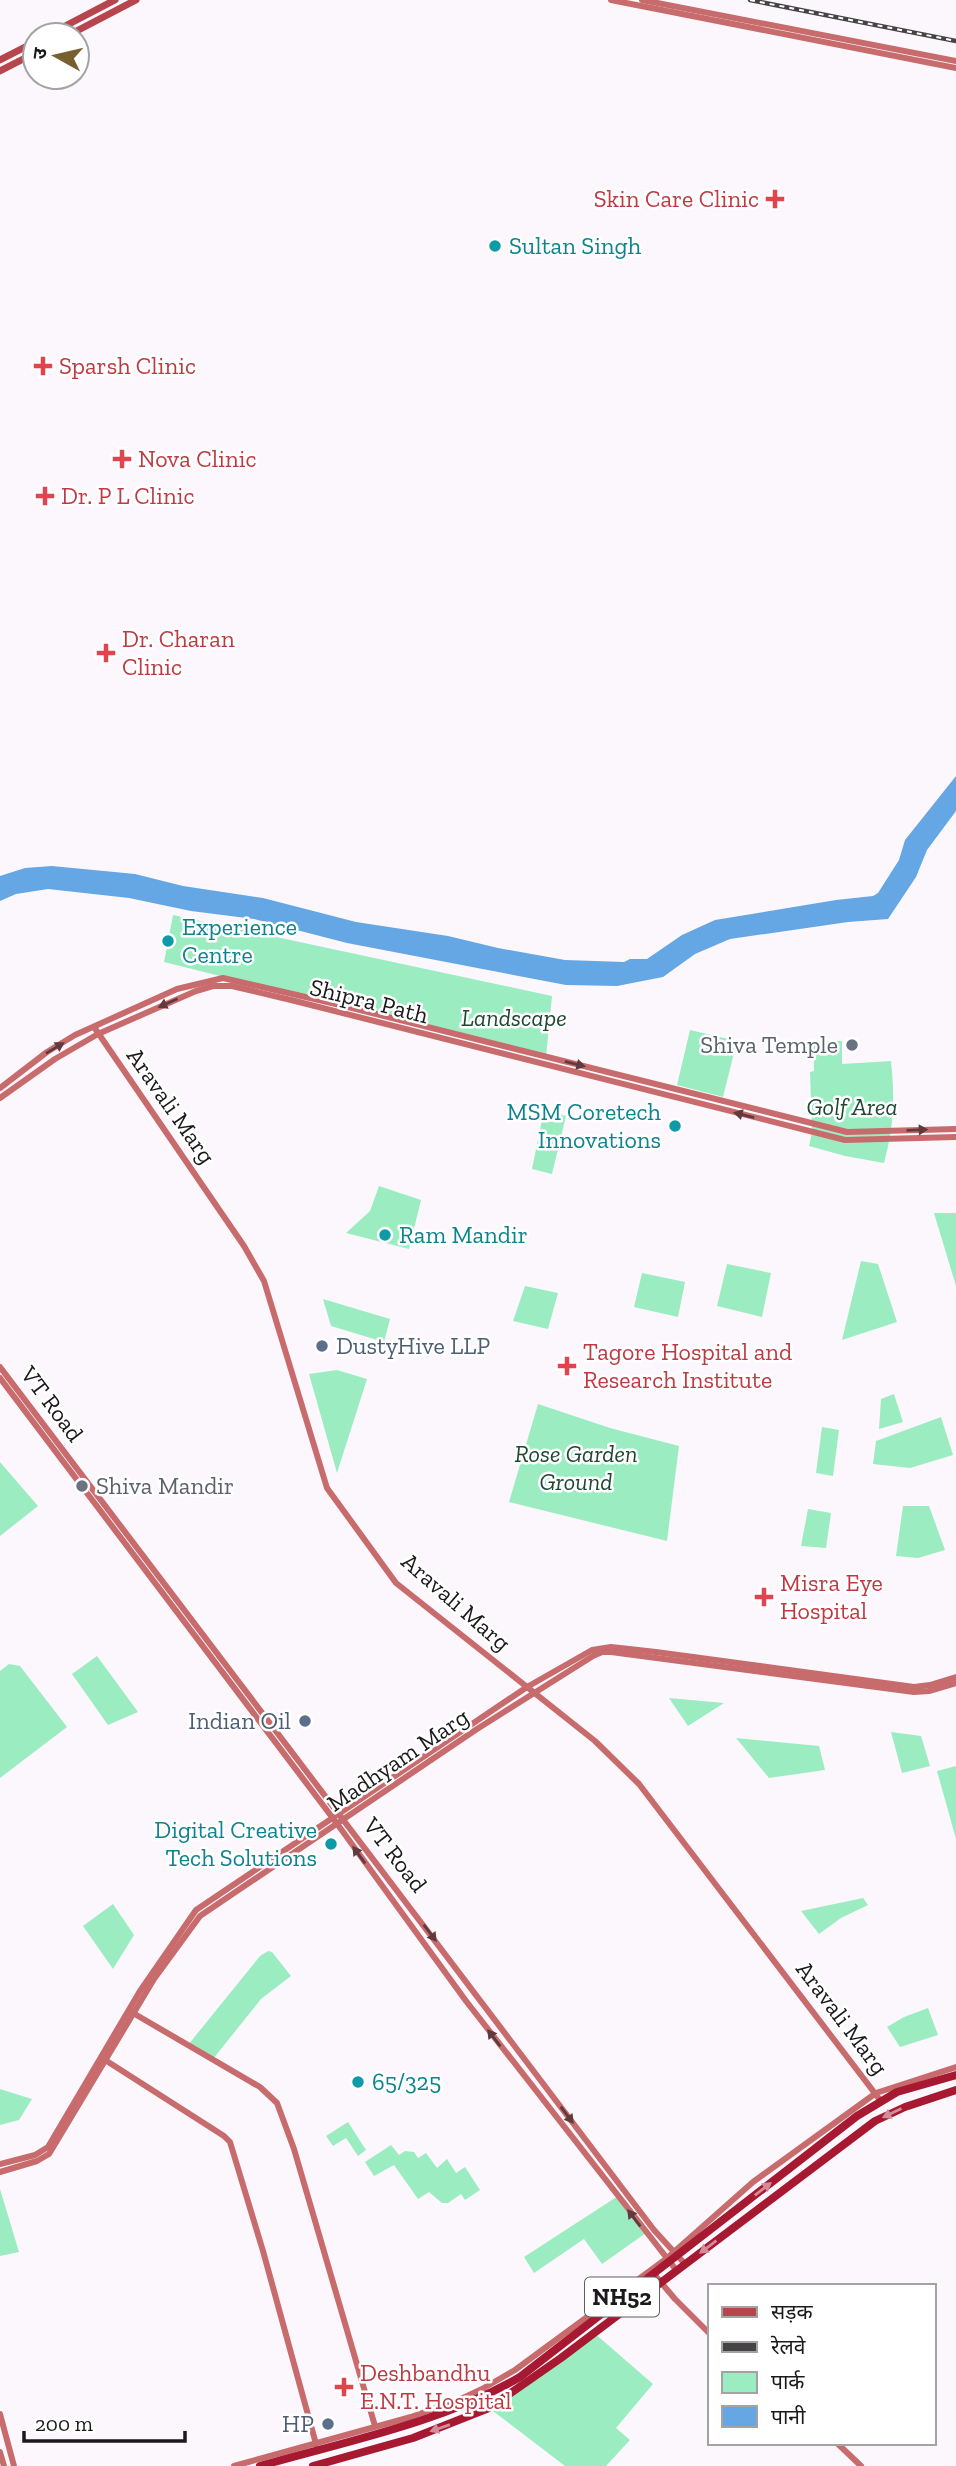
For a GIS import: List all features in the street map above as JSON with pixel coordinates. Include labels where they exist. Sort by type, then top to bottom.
[{"type":"highway","name":"NH52","points":[[260,2466],[408,2424],[496,2391],[520,2377],[675,2253],[857,2116],[878,2096],[956,2075]]},
{"type":"highway","name":"NH52","points":[[313,2466],[413,2438],[489,2408],[661,2283],[875,2121],[905,2106],[956,2090]]},
{"type":"main road","points":[[75,21],[116,0]]},
{"type":"main road","points":[[91,24],[136,0]]},
{"type":"main road","points":[[0,60],[21,49]]},
{"type":"main road","points":[[0,71],[21,60]]},
{"type":"street","points":[[611,0],[956,68]]},
{"type":"street","points":[[642,0],[956,61]]},
{"type":"street","name":"Shipra Path","points":[[1,1087],[47,1052],[94,1027],[177,989],[223,978],[341,1005],[821,1127],[848,1132],[956,1129]]},
{"type":"street","name":"Shipra Path","points":[[0,1098],[55,1059],[98,1034],[196,991],[213,986],[232,986],[847,1140],[956,1138]]},
{"type":"street","name":"Aravali Marg","points":[[94,1027],[244,1246],[264,1281],[327,1488],[339,1507],[396,1583],[595,1741],[639,1784],[878,2096]]},
{"type":"street","name":"VT Road","points":[[0,1367],[339,1820],[654,2230],[685,2264]]},
{"type":"street","name":"VT Road","points":[[0,1378],[278,1739]]},
{"type":"street","name":"Madhyam Marg","points":[[0,2164],[35,2155],[48,2147],[154,1979],[200,1916],[527,1687],[592,1650],[611,1647],[914,1687],[956,1677]]},
{"type":"street","name":"Madhyam Marg","points":[[0,2172],[37,2161],[49,2154],[140,1991],[196,1910],[339,1820],[533,1692],[602,1652],[914,1692],[929,1691],[956,1683]]},
{"type":"street","name":"VT Road","points":[[339,1820],[466,2001],[677,2271]]},
{"type":"street","points":[[133,2013],[260,2087],[278,2104],[309,2192],[375,2426]]},
{"type":"street","points":[[103,2059],[230,2142],[263,2250],[316,2444]]},
{"type":"street","points":[[878,2096],[956,2067]]},
{"type":"street","points":[[234,2466],[411,2417],[463,2398],[515,2370],[667,2260]]},
{"type":"street","points":[[653,2273],[708,2332]]},
{"type":"street","points":[[0,2414],[14,2466]]},
{"type":"street","points":[[839,2445],[861,2466]]},
{"type":"street","points":[[0,2452],[4,2466]]},
{"type":"green space","name":"Landscape","points":[[173,915],[552,996],[546,1057],[164,962]]},
{"type":"green space","points":[[690,1030],[737,1041],[723,1097],[677,1085]]},
{"type":"green space","name":"Golf Area","points":[[813,1041],[842,1041],[842,1064],[891,1061],[893,1112],[884,1163],[809,1146],[812,1132],[810,1072],[814,1071]]},
{"type":"green space","points":[[544,1110],[566,1116],[552,1174],[532,1169]]},
{"type":"green space","points":[[379,1186],[421,1200],[409,1249],[346,1233],[370,1211]]},
{"type":"green space","points":[[934,1213],[956,1213],[956,1286]]},
{"type":"green space","points":[[861,1261],[878,1264],[897,1322],[842,1340]]},
{"type":"green space","points":[[727,1264],[771,1273],[762,1317],[717,1306]]},
{"type":"green space","points":[[642,1273],[685,1282],[678,1317],[634,1307]]},
{"type":"green space","points":[[525,1286],[558,1293],[548,1329],[513,1321]]},
{"type":"green space","points":[[323,1299],[390,1319],[384,1342],[331,1326]]},
{"type":"green space","points":[[337,1370],[367,1379],[337,1473],[309,1374]]},
{"type":"green space","points":[[894,1394],[903,1422],[879,1429],[881,1399]]},
{"type":"green space","name":"Rose Garden Ground","points":[[538,1404],[610,1428],[679,1446],[667,1541],[509,1502]]},
{"type":"green space","points":[[941,1417],[953,1455],[910,1468],[873,1464],[876,1441]]},
{"type":"green space","points":[[822,1427],[839,1430],[833,1476],[816,1473]]},
{"type":"green space","points":[[0,1462],[38,1506],[0,1536]]},
{"type":"green space","points":[[903,1506],[929,1506],[945,1550],[918,1558],[896,1556]]},
{"type":"green space","points":[[808,1509],[831,1513],[826,1548],[801,1546]]},
{"type":"green space","points":[[97,1656],[138,1712],[108,1725],[72,1674]]},
{"type":"green space","points":[[9,1664],[20,1666],[67,1727],[0,1778],[0,1671]]},
{"type":"green space","points":[[669,1698],[724,1703],[688,1726]]},
{"type":"green space","points":[[891,1732],[921,1736],[930,1766],[902,1773]]},
{"type":"green space","points":[[736,1738],[819,1746],[825,1770],[769,1778]]},
{"type":"green space","points":[[956,1766],[956,1839],[937,1771]]},
{"type":"green space","points":[[863,1898],[868,1905],[841,1918],[819,1934],[801,1911]]},
{"type":"green space","points":[[113,1904],[134,1935],[113,1969],[83,1926]]},
{"type":"green space","points":[[268,1951],[272,1952],[291,1976],[261,1999],[213,2059],[188,2045],[260,1956]]},
{"type":"green space","points":[[928,2008],[938,2035],[900,2047],[887,2027]]},
{"type":"green space","points":[[0,2089],[32,2099],[19,2120],[0,2125]]},
{"type":"green space","points":[[348,2122],[366,2150],[358,2156],[346,2138],[333,2146],[326,2136]]},
{"type":"green space","points":[[391,2145],[399,2155],[405,2151],[414,2152],[418,2158],[426,2153],[437,2168],[447,2159],[456,2173],[465,2167],[480,2190],[465,2200],[461,2194],[448,2203],[442,2203],[429,2192],[418,2199],[394,2165],[374,2176],[365,2162]]},
{"type":"green space","points":[[0,2189],[19,2252],[0,2256]]},
{"type":"green space","points":[[618,2196],[646,2233],[602,2264],[584,2239],[534,2273],[524,2257]]},
{"type":"green space","points":[[593,2332],[653,2384],[616,2428],[630,2440],[606,2466],[565,2466],[489,2408]]},
{"type":"water","points":[[956,776],[956,811],[927,850],[916,877],[888,919],[730,939],[695,954],[663,977],[617,986],[566,985],[347,943],[254,919],[191,911],[129,898],[48,889],[16,894],[0,901],[0,876],[25,868],[52,866],[135,874],[183,886],[263,898],[356,922],[448,936],[565,960],[624,962],[630,959],[647,959],[682,935],[715,920],[873,896],[878,893],[899,860],[905,840]]},
{"type":"railway","points":[[750,0],[956,41]]},
{"type":"place","name":"Skin Care Clinic","points":[[775,199]]},
{"type":"place","name":"Sultan Singh","points":[[495,246]]},
{"type":"place","name":"Sparsh Clinic","points":[[43,366]]},
{"type":"place","name":"Nova Clinic","points":[[122,459]]},
{"type":"place","name":"Dr. P L Clinic","points":[[45,496]]},
{"type":"place","name":"Dr. Charan Clinic","points":[[106,653]]},
{"type":"place","name":"Experience Centre","points":[[168,941]]},
{"type":"place","name":"Shiva Temple","points":[[852,1045]]},
{"type":"place","name":"MSM Coretech Innovations","points":[[675,1126]]},
{"type":"place","name":"Ram Mandir","points":[[385,1235]]},
{"type":"place","name":"DustyHive LLP","points":[[322,1346]]},
{"type":"place","name":"Tagore Hospital and Research Institute","points":[[567,1366]]},
{"type":"place","name":"Shiva Mandir","points":[[82,1486]]},
{"type":"place","name":"Misra Eye Hospital","points":[[764,1597]]},
{"type":"place","name":"Indian Oil","points":[[305,1721]]},
{"type":"place","name":"Digital Creative Tech Solutions","points":[[331,1844]]},
{"type":"place","name":"65/325","points":[[358,2082]]},
{"type":"place","name":"Deshbandhu E.N.T. Hospital","points":[[344,2387]]},
{"type":"place","name":"HP","points":[[328,2424]]}]
